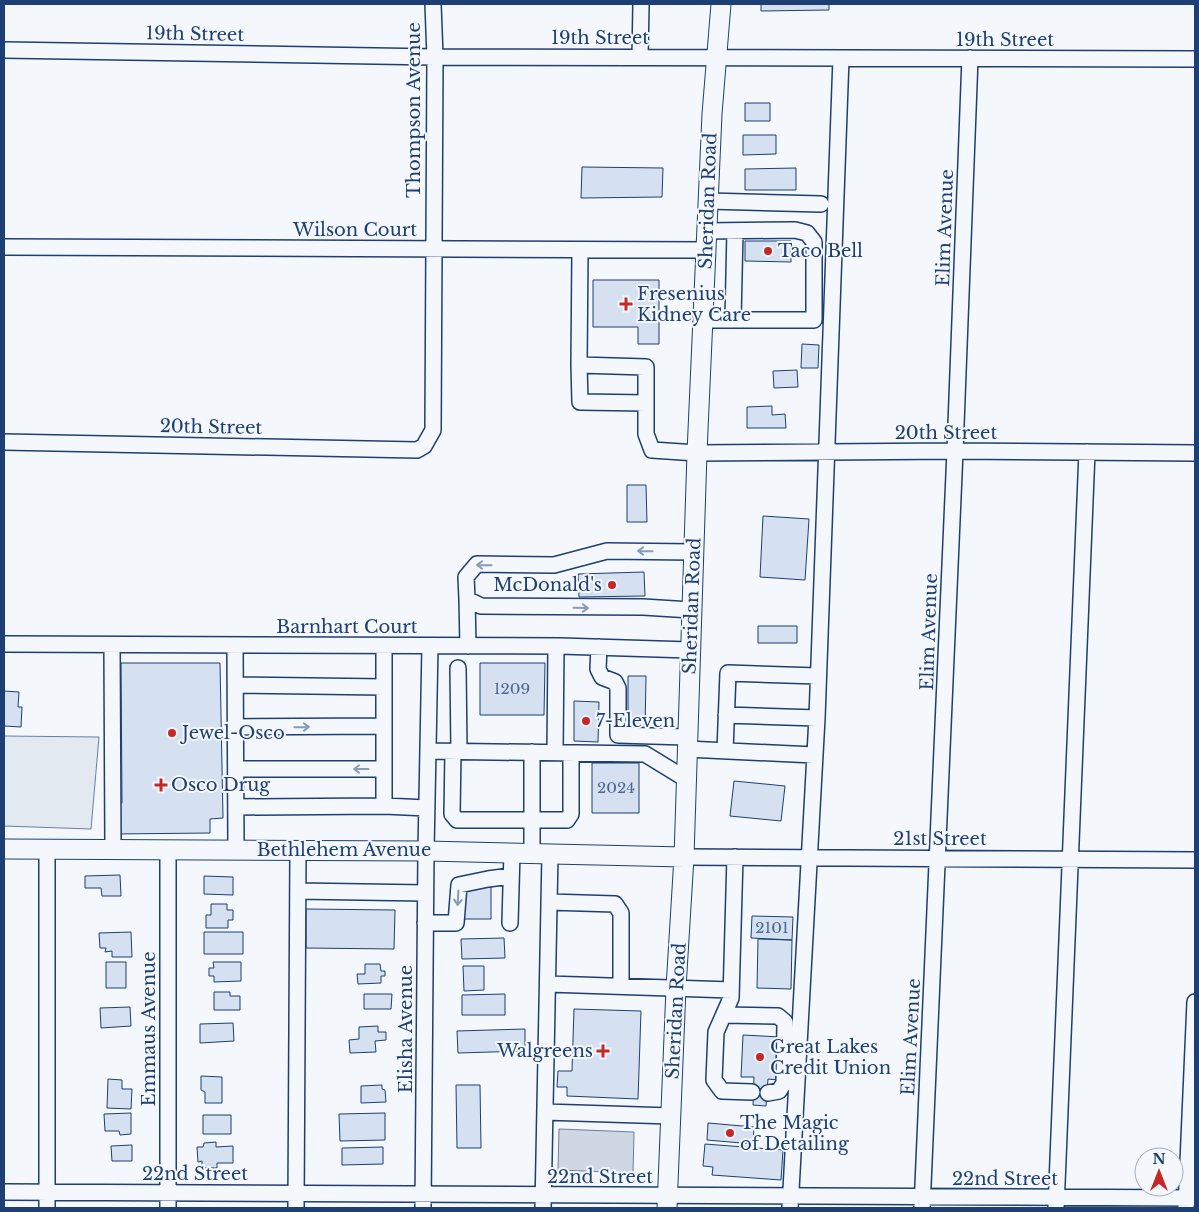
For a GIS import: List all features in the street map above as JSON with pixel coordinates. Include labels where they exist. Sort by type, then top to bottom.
[{"type":"main road","name":"Sheridan Road","points":[[668,1202],[676,988],[684,857],[693,552],[708,201],[712,114],[721,4]]},
{"type":"main road","name":"Bethlehem Avenue","points":[[4,849],[426,850],[684,857]]},
{"type":"street","name":"Thompson Avenue","points":[[416,450],[424,446],[433,430],[433,4]]},
{"type":"street","points":[[640,57],[641,4]]},
{"type":"street","name":"19th Street","points":[[4,50],[434,57],[1195,59]]},
{"type":"street","points":[[790,1202],[817,718],[840,58]]},
{"type":"street","name":"Elim Avenue","points":[[922,1203],[938,858],[970,58]]},
{"type":"street","points":[[708,201],[821,204]]},
{"type":"street","points":[[703,320],[814,320],[814,242],[808,233],[795,230],[707,231]]},
{"type":"street","points":[[733,320],[736,231]]},
{"type":"street","name":"Wilson Court","points":[[4,247],[706,250]]},
{"type":"street","points":[[579,365],[646,367],[646,403],[580,402],[579,365],[580,250]]},
{"type":"street","name":"20th Street","points":[[646,403],[646,434],[652,450],[697,453],[955,451],[1195,453]]},
{"type":"street","name":"20th Street","points":[[4,442],[416,450]]},
{"type":"street","points":[[1056,1203],[1087,452]]},
{"type":"street","points":[[468,646],[466,577],[477,564],[554,565],[607,551],[693,552]]},
{"type":"street","points":[[467,599],[481,606],[642,607],[692,610]]},
{"type":"street","name":"Barnhart Court","points":[[4,644],[556,646],[690,650]]},
{"type":"street","points":[[112,645],[113,849]]},
{"type":"street","points":[[235,645],[236,850]]},
{"type":"street","points":[[384,646],[384,806]]},
{"type":"street","points":[[426,850],[430,646]]},
{"type":"street","points":[[555,752],[556,646]]},
{"type":"street","points":[[598,647],[598,669],[602,677],[615,682],[618,688],[618,735],[687,743],[725,751],[814,756]]},
{"type":"street","points":[[458,668],[452,814],[457,820],[567,820],[571,814],[571,753]]},
{"type":"street","points":[[725,751],[728,673],[818,676]]},
{"type":"street","points":[[235,684],[384,687]]},
{"type":"street","points":[[726,715],[817,718]]},
{"type":"street","points":[[235,727],[384,726]]},
{"type":"street","points":[[428,751],[645,754],[686,779]]},
{"type":"street","points":[[532,752],[532,820],[541,853],[549,902],[543,1202]]},
{"type":"street","points":[[236,769],[384,769]]},
{"type":"street","points":[[236,807],[384,806],[426,808]]},
{"type":"street","points":[[47,849],[47,1208]]},
{"type":"street","name":"Emmaus Avenue","points":[[168,849],[168,1201]]},
{"type":"street","points":[[296,1201],[298,850]]},
{"type":"street","name":"Elisha Avenue","points":[[423,1201],[426,850]]},
{"type":"street","points":[[510,923],[512,852]]},
{"type":"street","name":"21st Street","points":[[684,857],[1195,860]]},
{"type":"street","points":[[735,857],[731,998],[716,1032],[714,1080],[722,1091],[752,1092]]},
{"type":"street","points":[[425,923],[456,923],[459,885],[511,876]]},
{"type":"street","points":[[298,891],[425,893]]},
{"type":"street","points":[[549,902],[615,904],[621,913],[621,986]]},
{"type":"street","points":[[548,984],[731,990]]},
{"type":"street","points":[[1189,1202],[1195,1002]]},
{"type":"street","points":[[724,1015],[778,1016],[785,1022],[784,1083],[779,1091],[768,1093]]},
{"type":"street","points":[[545,1112],[671,1116]]},
{"type":"street","name":"22nd Street","points":[[4,1192],[47,1192],[168,1201],[1189,1202]]},
{"type":"shaded area","points":[[4,736],[99,737],[91,829],[4,826]]},
{"type":"shaded area","points":[[559,1129],[634,1132],[633,1173],[558,1170]]},
{"type":"building","points":[[761,4],[829,4],[829,10],[761,11]]},
{"type":"building","points":[[745,103],[770,103],[770,121],[745,121]]},
{"type":"building","points":[[743,135],[776,135],[776,154],[743,155]]},
{"type":"building","points":[[582,167],[663,168],[662,197],[581,198]]},
{"type":"building","points":[[796,168],[796,190],[745,190],[745,169]]},
{"type":"building","name":"Taco Bell","points":[[745,241],[791,241],[791,262],[745,261]]},
{"type":"building","name":"Fresenius Kidney Care","points":[[593,280],[659,280],[659,344],[638,344],[638,327],[593,327]]},
{"type":"building","points":[[802,344],[819,345],[818,368],[801,368]]},
{"type":"building","points":[[797,370],[798,387],[774,388],[773,371]]},
{"type":"building","points":[[772,406],[772,415],[785,414],[786,428],[747,428],[747,407]]},
{"type":"building","points":[[627,485],[646,485],[647,522],[627,522]]},
{"type":"building","points":[[763,516],[809,519],[805,580],[760,577]]},
{"type":"building","name":"McDonald's","points":[[644,572],[645,596],[579,597],[578,574]]},
{"type":"building","points":[[758,626],[797,626],[797,643],[758,643]]},
{"type":"building","name":"Jewel-Osco","points":[[121,663],[220,663],[223,818],[210,819],[210,833],[113,834],[113,804],[122,803]]},
{"type":"building","points":[[480,663],[545,663],[544,715],[480,715]]},
{"type":"building","name":"7-Eleven","points":[[628,676],[646,676],[645,731],[628,731]]},
{"type":"building","points":[[4,691],[19,692],[18,707],[22,707],[21,727],[4,726]]},
{"type":"building","name":"7-Eleven","points":[[574,701],[599,702],[598,742],[574,741]]},
{"type":"building","points":[[592,763],[639,763],[639,813],[592,813]]},
{"type":"building","points":[[734,781],[785,786],[781,821],[730,816]]},
{"type":"building","points":[[120,875],[121,896],[102,896],[101,888],[85,888],[85,876]]},
{"type":"building","points":[[204,876],[233,877],[233,895],[204,894]]},
{"type":"building","points":[[463,887],[491,887],[491,919],[463,919]]},
{"type":"building","points":[[211,904],[227,904],[227,910],[233,910],[233,920],[228,920],[228,928],[206,928],[206,915],[211,915]]},
{"type":"building","points":[[306,909],[395,910],[394,949],[306,948]]},
{"type":"building","points":[[752,916],[793,917],[792,940],[751,938]]},
{"type":"building","points":[[131,932],[132,957],[112,957],[112,951],[105,952],[106,948],[100,948],[99,933]]},
{"type":"building","points":[[204,932],[243,932],[243,954],[204,954]]},
{"type":"building","points":[[504,938],[505,958],[462,959],[461,939]]},
{"type":"building","points":[[758,939],[792,940],[791,989],[757,988]]},
{"type":"building","points":[[106,962],[126,962],[126,988],[106,988]]},
{"type":"building","points":[[213,962],[241,962],[241,981],[214,982],[214,976],[209,976],[209,968],[214,968]]},
{"type":"building","points":[[365,964],[380,964],[381,971],[385,971],[385,976],[381,976],[381,983],[358,984],[357,974],[365,974]]},
{"type":"building","points":[[463,966],[484,966],[484,990],[464,991]]},
{"type":"building","points":[[214,992],[230,992],[230,996],[240,996],[240,1010],[214,1010]]},
{"type":"building","points":[[364,994],[392,994],[391,1009],[364,1009]]},
{"type":"building","points":[[505,994],[505,1015],[462,1015],[462,995]]},
{"type":"building","points":[[130,1007],[131,1026],[101,1028],[100,1008]]},
{"type":"building","name":"Walgreens","points":[[574,1009],[641,1011],[638,1099],[567,1096],[567,1087],[557,1087],[558,1071],[572,1071]]},
{"type":"building","points":[[233,1023],[234,1041],[200,1043],[200,1024]]},
{"type":"building","points":[[378,1026],[378,1032],[386,1032],[386,1040],[375,1041],[376,1052],[350,1053],[349,1040],[359,1039],[359,1027]]},
{"type":"building","points":[[525,1029],[525,1051],[458,1053],[457,1031]]},
{"type":"building","name":"Great Lakes Credit Union","points":[[743,1035],[780,1037],[778,1080],[768,1079],[766,1106],[753,1105],[754,1077],[741,1077]]},
{"type":"building","points":[[201,1076],[222,1077],[222,1103],[205,1103],[205,1092],[201,1090]]},
{"type":"building","points":[[108,1079],[122,1080],[122,1089],[132,1089],[131,1109],[107,1108]]},
{"type":"building","points":[[382,1085],[382,1089],[385,1090],[386,1102],[361,1103],[361,1086]]},
{"type":"building","points":[[456,1085],[480,1085],[481,1148],[457,1148]]},
{"type":"building","points":[[131,1113],[131,1134],[120,1135],[119,1131],[105,1131],[104,1114]]},
{"type":"building","points":[[385,1113],[385,1140],[340,1141],[339,1114]]},
{"type":"building","points":[[203,1115],[231,1115],[231,1134],[203,1134]]},
{"type":"building","name":"The Magic of Detailing","points":[[708,1123],[754,1127],[753,1144],[707,1140]]},
{"type":"building","points":[[216,1142],[216,1147],[233,1146],[233,1163],[217,1163],[217,1168],[202,1168],[202,1161],[198,1162],[197,1147],[203,1147],[204,1143]]},
{"type":"building","points":[[705,1144],[783,1150],[781,1180],[712,1175],[713,1167],[703,1166]]},
{"type":"building","points":[[132,1145],[132,1161],[112,1161],[111,1146]]},
{"type":"building","points":[[383,1147],[383,1164],[342,1165],[342,1148]]},
{"type":"place","name":"Taco Bell","points":[[768,251]]},
{"type":"place","name":"Fresenius Kidney Care","points":[[626,304]]},
{"type":"place","name":"McDonald's","points":[[612,585]]},
{"type":"place","name":"7-Eleven","points":[[586,721]]},
{"type":"place","name":"Jewel-Osco","points":[[172,733]]},
{"type":"place","name":"Osco Drug","points":[[161,785]]},
{"type":"place","name":"Walgreens","points":[[603,1051]]},
{"type":"place","name":"Great Lakes Credit Union","points":[[760,1057]]},
{"type":"place","name":"The Magic of Detailing","points":[[730,1133]]}]
